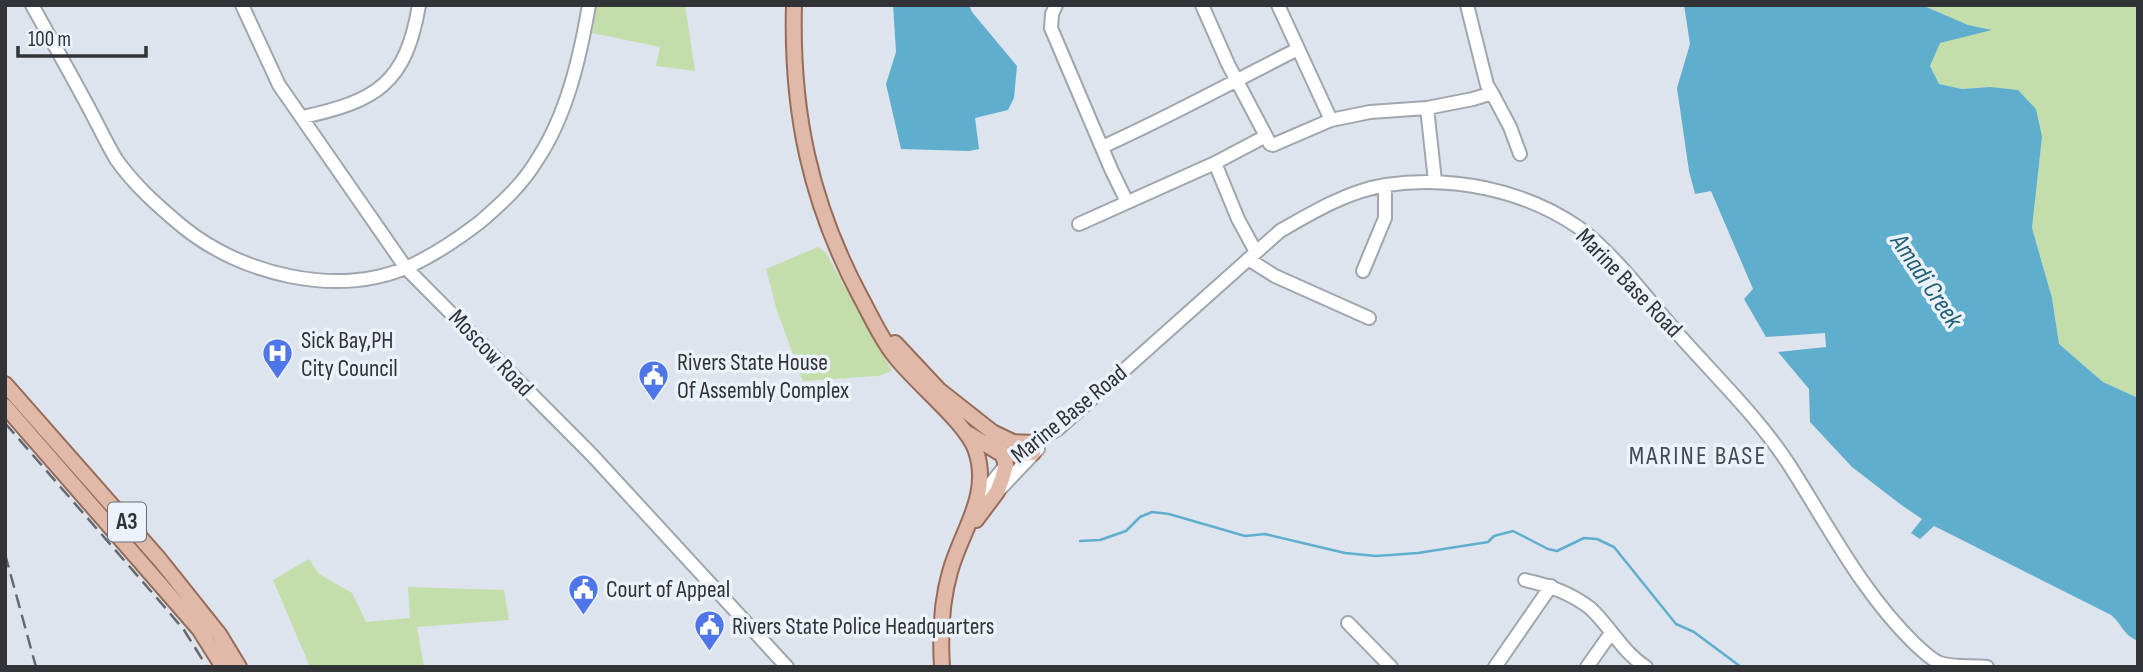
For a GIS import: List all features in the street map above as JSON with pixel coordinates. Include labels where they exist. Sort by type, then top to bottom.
[{"type":"main road","points":[[794,5],[795,81],[805,153],[842,261],[884,342],[908,374],[965,431],[1004,460]]},
{"type":"main road","points":[[866,307],[924,376],[991,431],[1013,443],[1034,448]]},
{"type":"main road","name":"A3","points":[[5,384],[160,561],[219,634],[239,667]]},
{"type":"main road","name":"A3","points":[[5,406],[199,629],[223,667]]},
{"type":"main road","points":[[965,431],[976,450],[980,475],[976,507]]},
{"type":"main road","points":[[991,431],[1004,460],[998,492]]},
{"type":"main road","points":[[1004,460],[1034,448]]},
{"type":"main road","name":"Marine Base Road","points":[[942,667],[944,597],[956,552],[998,492]]},
{"type":"main road","name":"Marine Base Road","points":[[965,536],[976,507]]},
{"type":"street","points":[[32,5],[116,158],[138,186],[199,238],[220,251],[274,272],[311,279],[358,278],[406,268],[438,251],[494,210],[525,179],[558,121],[574,73],[589,5]]},
{"type":"street","name":"Moscow Road","points":[[242,5],[279,85],[406,268],[592,455],[786,667]]},
{"type":"street","points":[[303,117],[358,102],[375,93],[390,79],[410,47],[419,5]]},
{"type":"street","points":[[1056,5],[1051,28],[1127,202]]},
{"type":"street","points":[[1202,5],[1223,53],[1270,144],[1273,145],[1331,120],[1370,112],[1427,108],[1492,93]]},
{"type":"street","points":[[1278,5],[1331,120]]},
{"type":"street","points":[[1466,5],[1487,85],[1510,127],[1520,154]]},
{"type":"street","points":[[1102,147],[1298,49]]},
{"type":"street","points":[[1427,108],[1435,181]]},
{"type":"street","points":[[1079,224],[1215,163],[1266,136]]},
{"type":"street","points":[[1215,163],[1252,255],[1275,276],[1369,318]]},
{"type":"street","name":"Marine Base Road","points":[[998,492],[1034,448],[1280,231],[1317,209],[1385,185],[1435,181],[1494,191],[1556,214],[1580,228],[1613,260],[1750,412],[1775,445],[1868,589],[1903,632],[1939,663],[1987,667]]},
{"type":"street","points":[[1363,271],[1385,218],[1385,185]]},
{"type":"street","name":"Marine Base Road","points":[[976,507],[1004,460]]},
{"type":"street","points":[[1525,580],[1551,586],[1590,609],[1638,665]]},
{"type":"street","points":[[1495,667],[1551,586]]},
{"type":"street","points":[[1348,623],[1391,667]]},
{"type":"street","points":[[1587,667],[1611,633]]},
{"type":"green space","points":[[597,5],[685,5],[695,71],[656,66],[660,47],[592,33]]},
{"type":"green space","points":[[1922,5],[2138,5],[2138,398],[2103,382],[2059,344],[2052,298],[2032,228],[2042,137],[1990,87],[1962,89],[1938,84],[1930,66],[1939,43],[1990,30],[1968,25]]},
{"type":"green space","points":[[818,247],[826,253],[892,371],[878,376],[803,381],[777,311],[766,269]]},
{"type":"green space","points":[[309,559],[319,574],[352,593],[366,622],[410,618],[408,587],[504,590],[509,620],[417,627],[424,667],[310,667],[273,580]]},
{"type":"water","points":[[893,5],[969,5],[1017,66],[1014,98],[1008,110],[975,118],[979,149],[901,149],[886,84],[896,52]]},
{"type":"water","name":"Amadi Creek","points":[[1684,5],[1922,5],[1968,25],[1992,30],[1940,43],[1930,66],[1939,84],[1962,89],[1990,87],[2018,90],[2036,109],[2042,137],[2032,228],[2052,298],[2059,344],[2103,382],[2138,398],[2138,641],[2111,615],[1934,526],[1920,539],[1911,533],[1922,519],[1852,467],[1810,422],[1809,389],[1778,352],[1826,347],[1825,333],[1766,337],[1744,299],[1753,289],[1711,191],[1695,194],[1677,88],[1690,44]]},
{"type":"waterway","points":[[1080,541],[1100,540],[1126,531],[1140,517],[1152,512],[1169,514],[1245,536],[1265,534],[1345,553],[1376,556],[1418,553],[1488,542],[1494,536],[1513,531],[1557,551],[1584,538],[1597,539],[1614,547],[1676,624],[1694,632],[1741,667]]},
{"type":"railway","points":[[5,423],[184,630],[207,667]]},
{"type":"railway","points":[[5,554],[36,667]]},
{"type":"place","name":"Sick Bay,PH City Council","points":[[278,381]]},
{"type":"place","name":"Rivers State House Of Assembly Complex","points":[[654,403]]},
{"type":"place","name":"Court of Appeal","points":[[583,616]]},
{"type":"place","name":"Rivers State Police Headquarters","points":[[709,653]]},
{"type":"district","name":"MARINE BASE","points":[[1698,456]]}]
